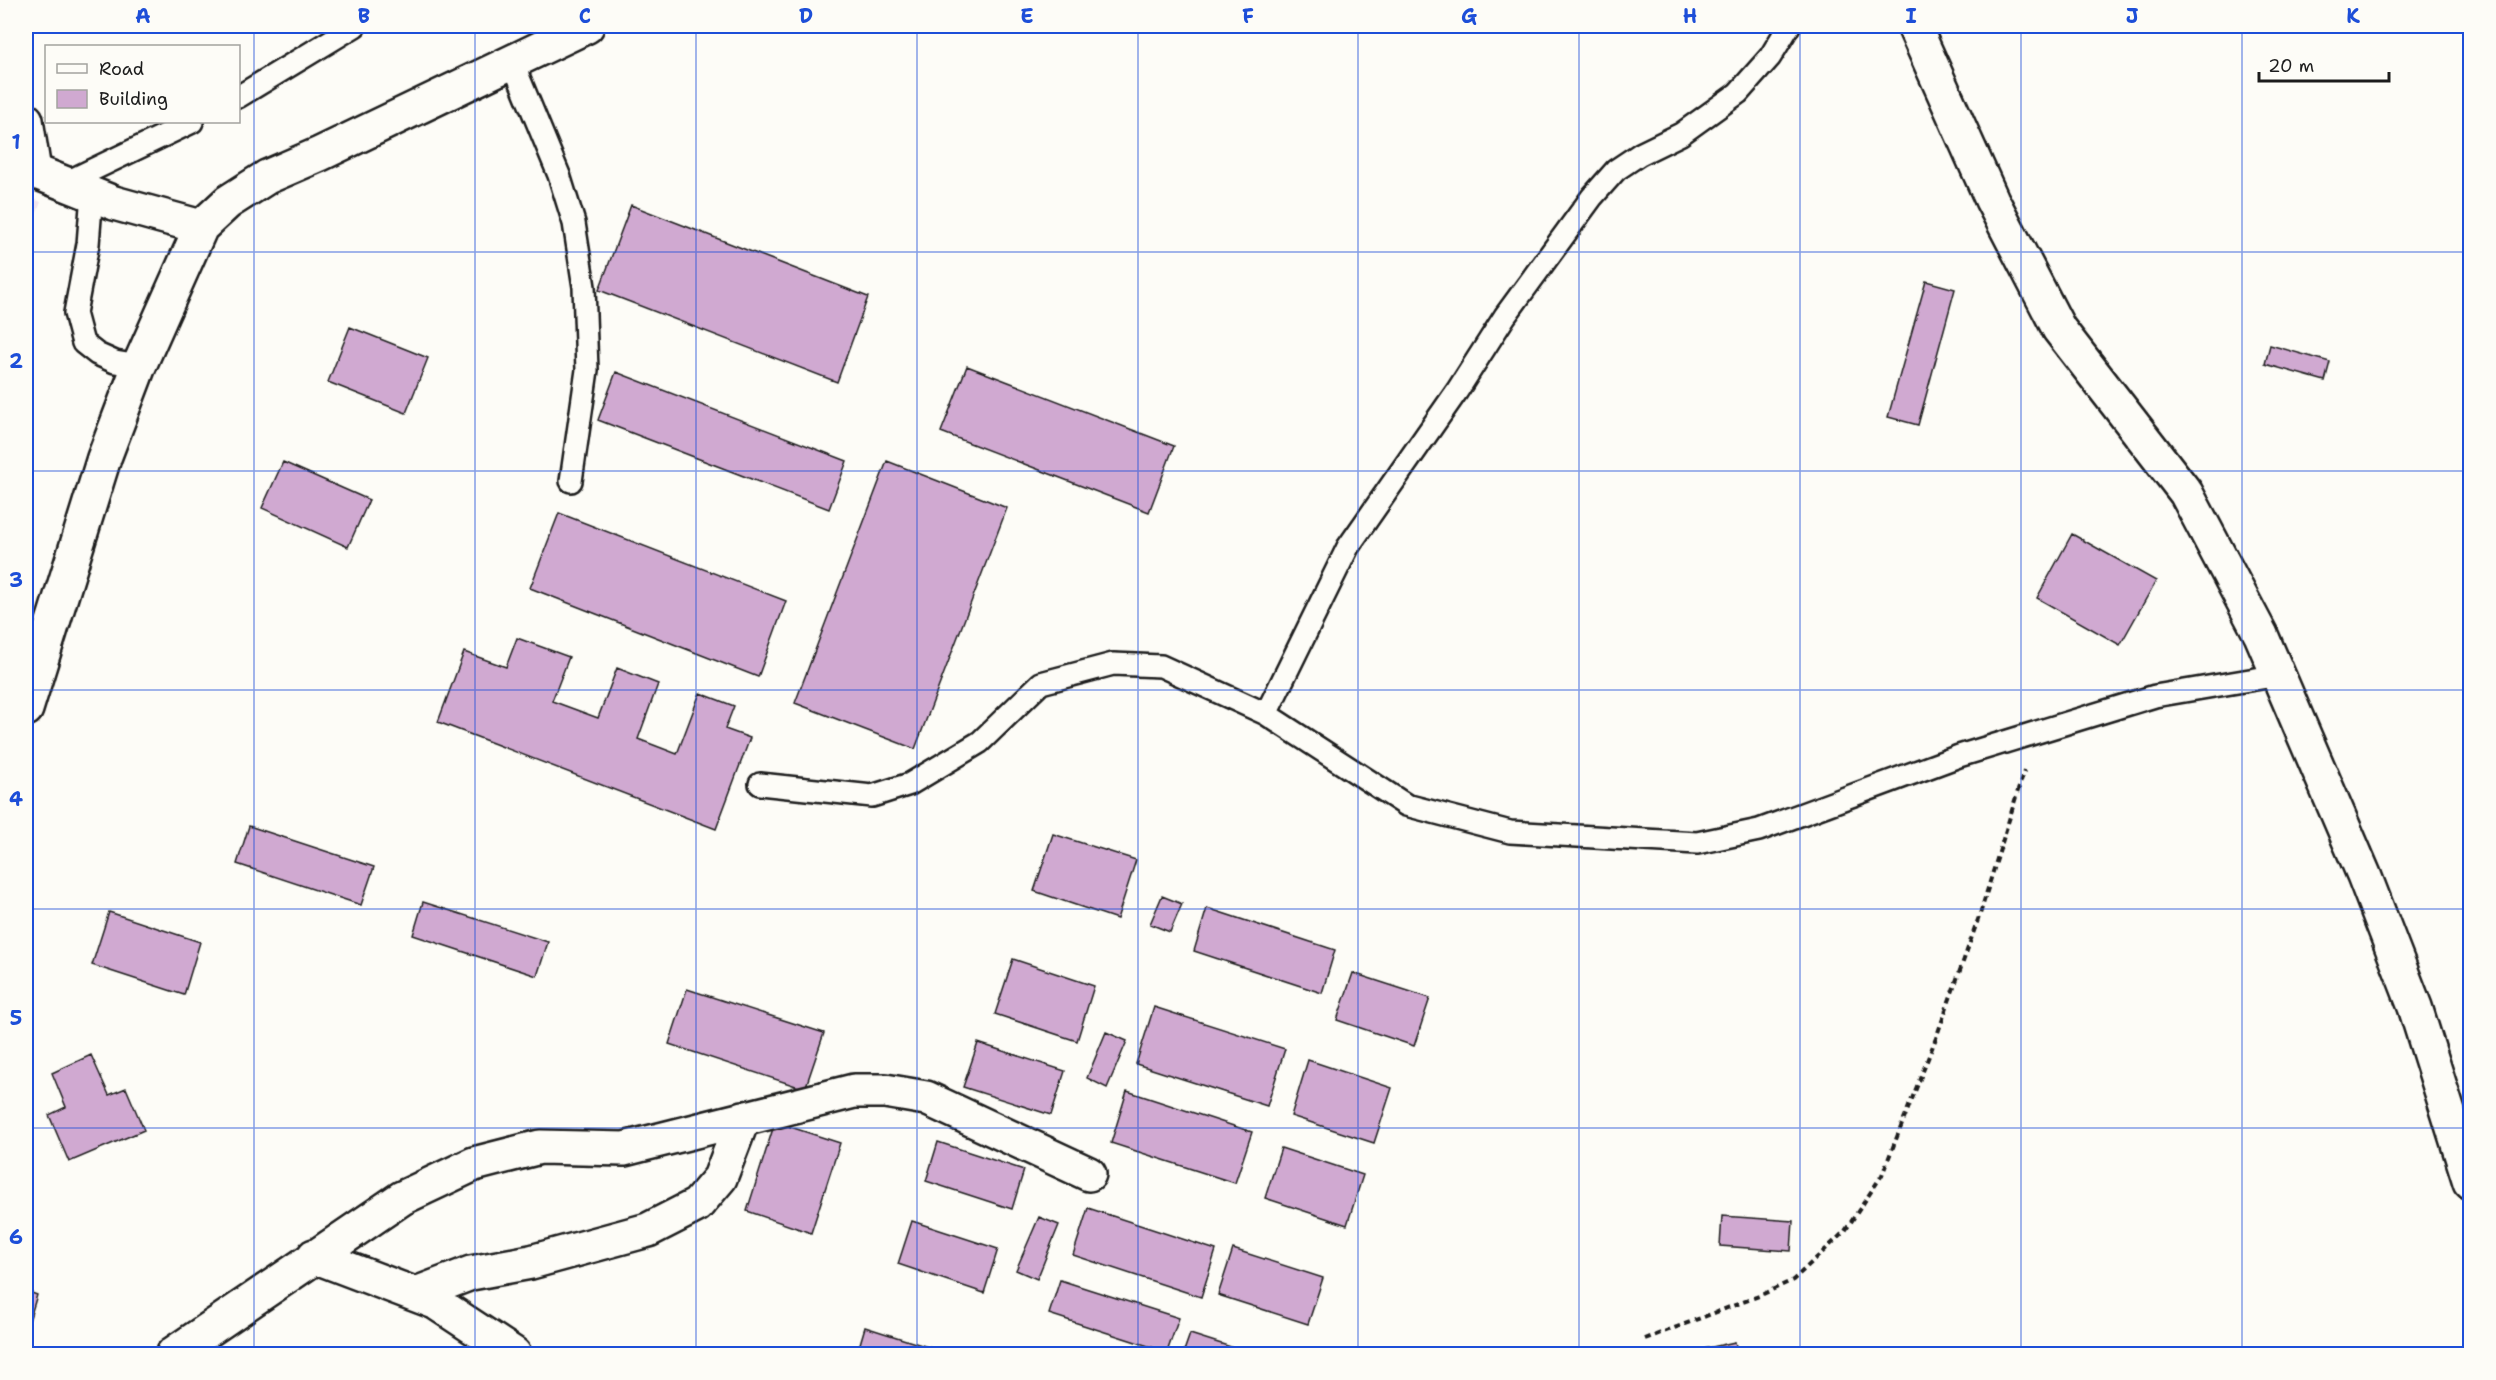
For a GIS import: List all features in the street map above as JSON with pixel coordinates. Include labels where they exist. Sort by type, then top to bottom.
[{"type":"street","points":[[26,709],[104,458],[139,366],[201,227],[228,202],[267,177],[320,154],[587,26]]},
{"type":"street","points":[[1914,26],[1992,200],[2059,329],[2186,493],[2261,635],[2364,875],[2415,1007],[2470,1182]]},
{"type":"street","points":[[26,120],[30,169],[114,203],[201,227]]},
{"type":"street","points":[[173,1354],[402,1198],[474,1164],[540,1147],[624,1149],[854,1090],[885,1091],[926,1098],[1089,1174]]},
{"type":"street","points":[[416,1294],[471,1273],[542,1259],[648,1230],[697,1205],[720,1178],[743,1118]]},
{"type":"street","points":[[314,1256],[435,1302],[514,1354]]},
{"type":"lane","points":[[240,96],[355,26]]},
{"type":"lane","points":[[1266,714],[1348,547],[1457,391],[1505,316],[1592,197],[1616,170],[1640,154],[1681,134],[1738,93],[1770,57],[1789,26]]},
{"type":"lane","points":[[512,61],[559,174],[574,224],[584,287],[587,370],[572,481]]},
{"type":"lane","points":[[139,366],[115,362],[97,354],[84,343],[75,313],[88,244],[78,189],[190,123]]},
{"type":"lane","points":[[760,784],[872,796],[910,784],[980,742],[1041,682],[1113,664],[1161,666],[1266,714],[1406,805],[1510,832],[1697,843],[1759,830],[1959,756],[2156,696],[2279,675]]},
{"type":"path","points":[[1645,1339],[1759,1296],[1793,1280],[1845,1231],[1882,1175],[1936,1038],[1980,914],[2035,732]]},
{"type":"shaded area","points":[[26,196],[41,202],[26,241]]},
{"type":"building","points":[[631,205],[868,297],[837,382],[599,290]]},
{"type":"building","points":[[1926,281],[1955,289],[1918,425],[1888,417]]},
{"type":"building","points":[[350,327],[428,358],[406,413],[328,382]]},
{"type":"building","points":[[2270,345],[2330,362],[2325,381],[2265,364]]},
{"type":"building","points":[[967,366],[1174,446],[1149,512],[941,432]]},
{"type":"building","points":[[616,372],[847,461],[829,509],[598,420]]},
{"type":"building","points":[[887,461],[1007,508],[915,749],[795,703]]},
{"type":"building","points":[[283,462],[369,500],[348,547],[262,508]]},
{"type":"building","points":[[559,513],[786,601],[758,677],[530,588]]},
{"type":"building","points":[[2072,534],[2156,581],[2120,645],[2037,598]]},
{"type":"building","points":[[517,638],[569,657],[552,701],[598,718],[617,668],[658,684],[638,739],[677,754],[700,693],[734,706],[725,729],[750,738],[716,829],[438,722],[464,652],[506,667]]},
{"type":"building","points":[[249,826],[374,867],[361,905],[237,864]]},
{"type":"building","points":[[1053,834],[1136,860],[1117,919],[1034,891]]},
{"type":"building","points":[[1162,896],[1182,904],[1170,932],[1150,924]]},
{"type":"building","points":[[423,902],[548,942],[537,976],[413,935]]},
{"type":"building","points":[[1207,908],[1335,950],[1322,993],[1194,951]]},
{"type":"building","points":[[109,912],[200,942],[184,995],[92,965]]},
{"type":"building","points":[[1013,959],[1094,986],[1077,1041],[995,1014]]},
{"type":"building","points":[[1353,973],[1430,998],[1414,1046],[1337,1020]]},
{"type":"building","points":[[687,989],[824,1033],[805,1089],[669,1044]]},
{"type":"building","points":[[1154,1007],[1285,1049],[1267,1106],[1136,1064]]},
{"type":"building","points":[[1106,1032],[1127,1041],[1107,1088],[1087,1078]]},
{"type":"building","points":[[978,1043],[1065,1071],[1051,1115],[963,1087]]},
{"type":"building","points":[[91,1055],[109,1095],[126,1088],[144,1130],[69,1162],[49,1115],[66,1107],[52,1073]]},
{"type":"building","points":[[1308,1060],[1392,1088],[1374,1143],[1291,1116]]},
{"type":"building","points":[[1127,1091],[1252,1132],[1235,1183],[1111,1143]]},
{"type":"building","points":[[775,1122],[840,1143],[811,1233],[747,1211]]},
{"type":"building","points":[[938,1142],[1024,1170],[1012,1209],[926,1181]]},
{"type":"building","points":[[1281,1148],[1363,1175],[1347,1225],[1265,1198]]},
{"type":"building","points":[[1088,1208],[1216,1250],[1201,1297],[1073,1255]]},
{"type":"building","points":[[1722,1216],[1793,1221],[1791,1251],[1720,1246]]},
{"type":"building","points":[[1039,1217],[1059,1225],[1037,1279],[1016,1270]]},
{"type":"building","points":[[912,1221],[998,1249],[984,1293],[898,1264]]},
{"type":"building","points":[[1233,1249],[1323,1278],[1308,1324],[1218,1295]]},
{"type":"building","points":[[1060,1280],[1179,1318],[1167,1352],[1049,1314]]},
{"type":"building","points":[[26,1291],[37,1295],[26,1331]]},
{"type":"building","points":[[865,1327],[950,1354],[857,1354]]},
{"type":"building","points":[[1190,1334],[1253,1354],[1183,1354]]},
{"type":"building","points":[[1735,1342],[1738,1354],[1681,1354]]}]
